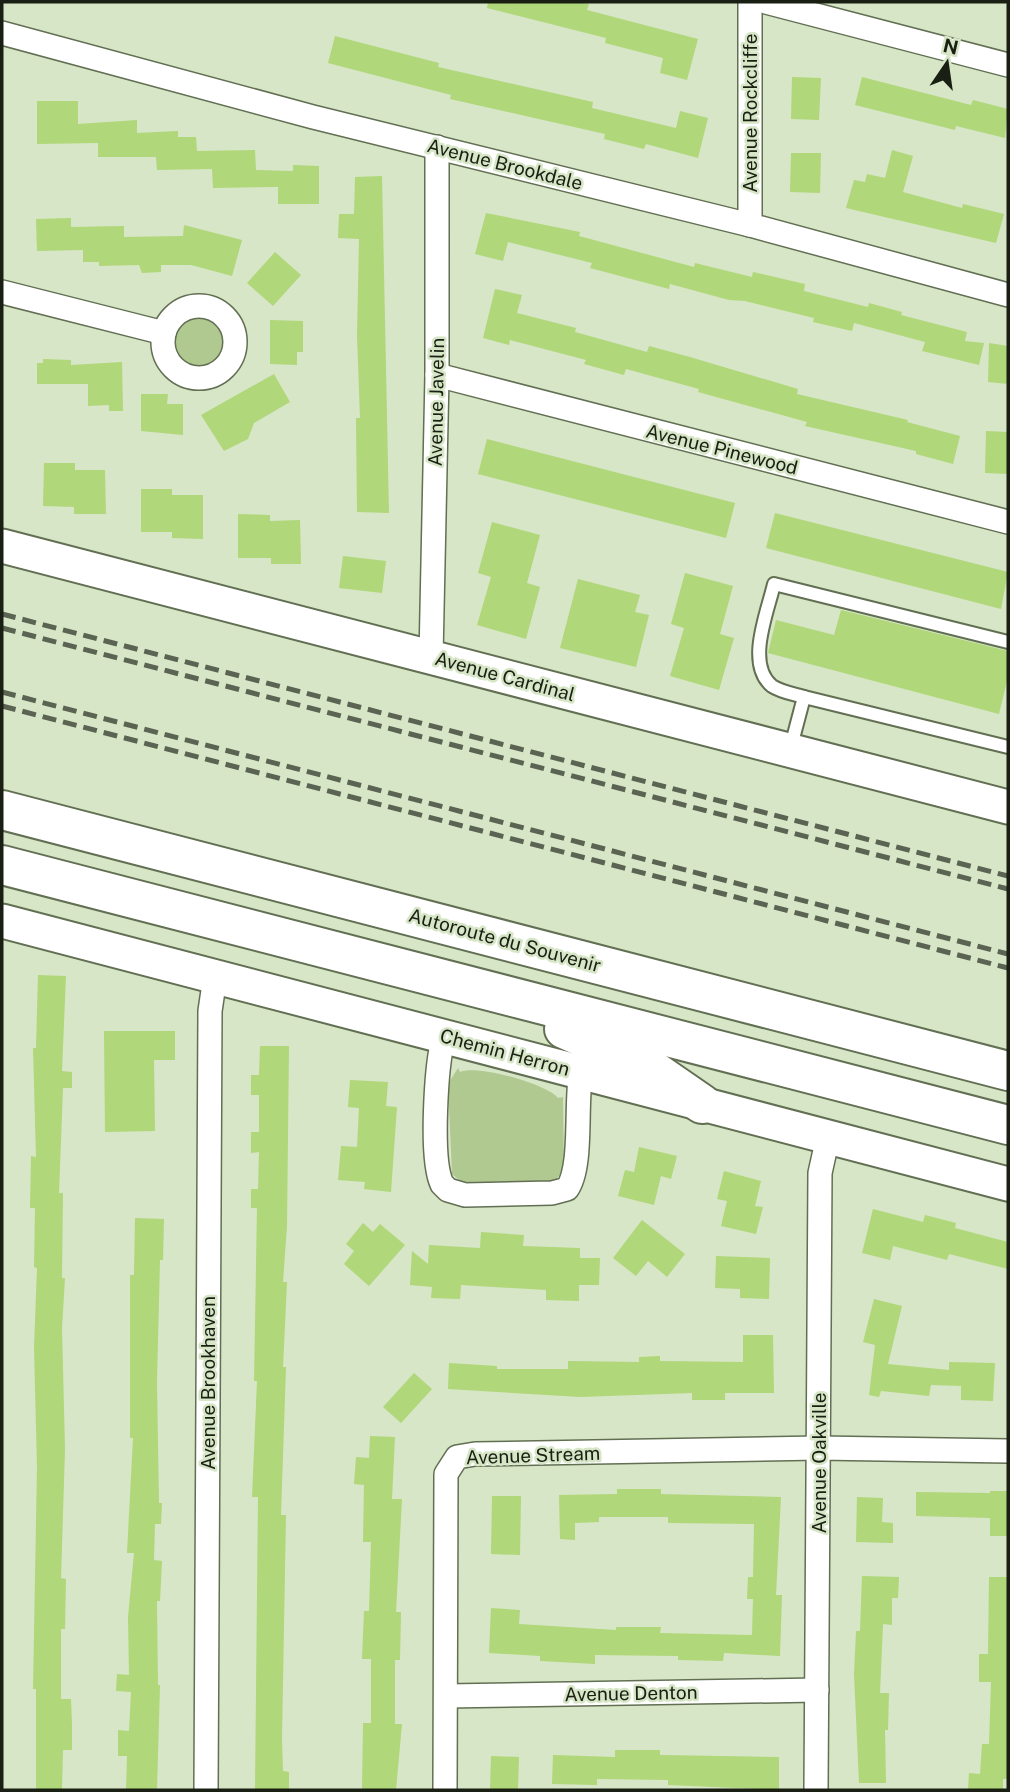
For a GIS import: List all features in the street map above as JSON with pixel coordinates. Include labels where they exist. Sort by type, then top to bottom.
[{"type":"highway","name":"Autoroute du Souvenir","points":[[2,810],[1008,1071]]},
{"type":"highway","points":[[2,865],[1008,1125]]},
{"type":"highway","points":[[453,981],[644,1064],[702,1104]]},
{"type":"main road","name":"Avenue Cardinal","points":[[2,545],[1008,807]]},
{"type":"main road","name":"Chemin Herron","points":[[2,921],[1008,1184]]},
{"type":"street","name":"Avenue Rockcliffe","points":[[750,2],[750,225]]},
{"type":"street","points":[[766,2],[1008,65]]},
{"type":"street","name":"Avenue Brookdale","points":[[2,33],[437,147],[750,225],[1008,295]]},
{"type":"street","name":"Avenue Javelin","points":[[431,657],[437,375],[437,147]]},
{"type":"street","points":[[2,292],[164,333]]},
{"type":"street","name":"Avenue Pinewood","points":[[437,375],[1008,522]]},
{"type":"street","name":"Avenue Brookhaven","points":[[206,1790],[209,1011],[215,977]]},
{"type":"street","points":[[444,1036],[437,1070],[437,1166],[442,1184],[457,1194],[552,1193],[567,1189],[576,1170],[576,1103],[581,1072]]},
{"type":"street","name":"Avenue Oakville","points":[[816,1790],[820,1173],[828,1137]]},
{"type":"street","points":[[819,1448],[1008,1451]]},
{"type":"street","name":"Avenue Stream","points":[[445,1790],[446,1474],[457,1457],[475,1454],[819,1448]]},
{"type":"street","name":"Avenue Denton","points":[[446,1696],[817,1690]]},
{"type":"lane","points":[[1008,642],[774,584],[760,644],[762,669],[773,687],[1008,747]]},
{"type":"lane","points":[[790,750],[804,697]]},
{"type":"green space","points":[[199,318],[216,325],[223,342],[216,359],[199,366],[182,359],[175,342],[182,325]]},
{"type":"green space","points":[[458,1068],[460,1072],[481,1071],[511,1077],[541,1087],[558,1098],[563,1097],[564,1168],[556,1180],[538,1184],[464,1184],[452,1174],[448,1084]]},
{"type":"building","points":[[488,2],[580,2],[589,4],[587,10],[698,39],[687,80],[660,73],[663,58],[605,43],[606,38],[487,8]]},
{"type":"building","points":[[335,36],[439,63],[438,67],[593,102],[592,108],[676,128],[680,111],[708,118],[698,158],[646,144],[644,149],[604,139],[605,134],[450,99],[451,95],[328,63]]},
{"type":"building","points":[[792,77],[821,78],[819,120],[791,119]]},
{"type":"building","points":[[862,77],[971,105],[973,100],[1008,109],[1005,138],[956,126],[955,130],[855,105]]},
{"type":"building","points":[[37,101],[78,101],[78,124],[137,120],[137,133],[178,131],[178,137],[196,137],[197,151],[255,150],[256,170],[293,171],[293,165],[319,166],[319,204],[278,204],[278,187],[213,188],[212,169],[157,170],[156,157],[98,157],[98,143],[37,144]]},
{"type":"building","points":[[892,150],[913,156],[903,192],[962,208],[963,204],[1004,214],[996,243],[846,208],[854,180],[865,182],[867,174],[885,178]]},
{"type":"building","points":[[791,153],[821,153],[820,193],[790,192]]},
{"type":"building","points":[[382,176],[389,513],[357,512],[356,418],[360,418],[357,335],[359,239],[338,238],[339,214],[354,214],[355,177]]},
{"type":"building","points":[[486,213],[580,232],[579,236],[694,267],[695,263],[752,277],[753,272],[805,284],[804,291],[868,307],[869,303],[902,312],[901,315],[967,332],[965,341],[984,343],[979,365],[922,351],[925,342],[854,323],[852,331],[813,322],[814,318],[745,301],[729,300],[670,284],[669,289],[590,268],[592,263],[508,242],[503,261],[475,254]]},
{"type":"building","points":[[71,218],[71,227],[124,226],[124,237],[183,236],[184,225],[242,240],[232,276],[191,265],[161,265],[161,272],[142,273],[139,265],[99,266],[99,262],[83,262],[83,250],[37,251],[36,219]]},
{"type":"building","points":[[275,252],[301,275],[273,306],[247,283]]},
{"type":"building","points":[[495,289],[522,295],[517,313],[576,328],[575,332],[647,352],[649,346],[690,357],[798,389],[797,394],[908,420],[907,422],[960,436],[953,464],[916,454],[916,451],[805,426],[807,422],[626,369],[624,375],[584,364],[586,360],[510,340],[509,345],[483,338]]},
{"type":"building","points":[[270,320],[303,321],[303,352],[297,352],[297,365],[270,364]]},
{"type":"building","points":[[989,343],[1008,346],[1008,384],[988,382]]},
{"type":"building","points":[[43,359],[71,360],[71,365],[122,362],[123,411],[109,411],[109,405],[88,406],[88,384],[37,384],[37,363],[43,363]]},
{"type":"building","points":[[274,374],[290,402],[254,423],[248,439],[224,451],[201,415]]},
{"type":"building","points":[[141,394],[168,394],[167,404],[183,404],[183,435],[141,431]]},
{"type":"building","points":[[986,431],[1008,432],[1008,474],[985,473]]},
{"type":"building","points":[[487,439],[735,503],[726,538],[478,474]]},
{"type":"building","points":[[44,463],[75,463],[75,470],[105,470],[106,514],[74,514],[74,507],[43,506]]},
{"type":"building","points":[[141,489],[172,489],[172,495],[203,495],[203,539],[172,538],[172,532],[141,532]]},
{"type":"building","points":[[775,513],[1008,572],[1001,609],[766,548]]},
{"type":"building","points":[[238,514],[270,515],[270,521],[300,520],[301,564],[271,564],[271,558],[238,558]]},
{"type":"building","points":[[492,522],[540,535],[527,583],[540,587],[526,639],[477,625],[491,577],[478,573]]},
{"type":"building","points":[[343,556],[386,561],[382,593],[339,588]]},
{"type":"building","points":[[685,573],[733,586],[720,634],[734,638],[719,690],[670,676],[684,628],[671,624]]},
{"type":"building","points":[[578,579],[640,595],[635,612],[649,615],[636,667],[560,648]]},
{"type":"building","points":[[841,610],[1008,651],[1008,677],[999,714],[768,653],[776,620],[834,635]]},
{"type":"building","points":[[38,975],[66,976],[62,1071],[72,1072],[72,1088],[63,1088],[59,1193],[63,1193],[62,1278],[65,1278],[62,1328],[65,1449],[61,1578],[66,1579],[65,1629],[61,1629],[61,1699],[71,1699],[72,1725],[72,1750],[63,1750],[62,1790],[36,1790],[36,1689],[33,1689],[37,1467],[34,1348],[37,1268],[34,1267],[35,1208],[30,1208],[31,1156],[36,1157],[33,1048],[36,1048]]},
{"type":"building","points":[[104,1031],[175,1031],[175,1060],[154,1060],[155,1131],[105,1132]]},
{"type":"building","points":[[260,1046],[289,1046],[287,1226],[283,1282],[287,1282],[283,1367],[286,1367],[281,1515],[286,1515],[282,1738],[283,1771],[289,1772],[289,1790],[255,1789],[258,1497],[252,1497],[257,1381],[254,1381],[257,1208],[251,1208],[251,1189],[258,1189],[259,1152],[251,1153],[251,1132],[259,1132],[259,1095],[251,1095],[251,1075],[259,1075]]},
{"type":"building","points":[[350,1080],[388,1082],[386,1106],[397,1107],[391,1192],[364,1189],[365,1182],[338,1180],[341,1146],[357,1147],[359,1108],[348,1107]]},
{"type":"building","points":[[639,1147],[677,1156],[671,1179],[661,1176],[654,1205],[618,1196],[625,1170],[634,1172]]},
{"type":"building","points":[[724,1171],[761,1181],[755,1206],[763,1207],[756,1234],[721,1226],[727,1201],[717,1199]]},
{"type":"building","points":[[873,1209],[923,1222],[925,1215],[956,1223],[955,1228],[1008,1242],[1008,1269],[949,1254],[947,1260],[893,1246],[890,1260],[862,1253]]},
{"type":"building","points":[[135,1218],[164,1219],[163,1260],[160,1260],[157,1382],[159,1503],[162,1503],[161,1524],[155,1524],[154,1560],[162,1561],[160,1601],[157,1601],[160,1685],[157,1790],[126,1790],[127,1756],[118,1756],[118,1730],[129,1731],[131,1692],[116,1691],[117,1674],[129,1675],[128,1617],[134,1553],[127,1553],[133,1438],[130,1438],[130,1275],[134,1275]]},
{"type":"building","points":[[642,1220],[685,1254],[667,1277],[648,1261],[636,1276],[613,1258]]},
{"type":"building","points":[[363,1223],[373,1232],[380,1224],[405,1245],[369,1286],[344,1264],[354,1251],[346,1244]]},
{"type":"building","points":[[481,1232],[524,1235],[523,1246],[580,1248],[580,1258],[600,1258],[599,1285],[579,1285],[579,1301],[546,1300],[546,1290],[461,1285],[460,1299],[431,1298],[432,1287],[410,1285],[412,1251],[428,1264],[429,1245],[480,1248]]},
{"type":"building","points":[[716,1256],[770,1258],[769,1299],[740,1298],[740,1289],[715,1288]]},
{"type":"building","points":[[874,1299],[902,1306],[888,1364],[949,1370],[949,1362],[995,1363],[993,1401],[961,1400],[961,1386],[931,1385],[929,1396],[881,1391],[879,1397],[869,1395],[875,1345],[863,1342]]},
{"type":"building","points":[[743,1335],[773,1335],[774,1393],[725,1393],[725,1400],[692,1400],[692,1393],[580,1397],[448,1389],[449,1363],[497,1366],[497,1369],[568,1369],[568,1361],[639,1362],[639,1357],[660,1356],[660,1361],[743,1362]]},
{"type":"building","points":[[414,1373],[432,1389],[401,1423],[383,1407]]},
{"type":"building","points":[[370,1436],[395,1437],[392,1499],[402,1499],[396,1612],[401,1612],[400,1660],[395,1660],[395,1724],[402,1724],[396,1790],[362,1790],[363,1723],[371,1723],[371,1659],[362,1659],[364,1611],[369,1611],[371,1542],[363,1542],[364,1485],[354,1484],[356,1457],[369,1458]]},
{"type":"building","points":[[617,1489],[661,1489],[661,1494],[781,1497],[776,1595],[782,1595],[780,1656],[724,1653],[723,1661],[678,1660],[678,1656],[595,1655],[595,1664],[540,1661],[540,1656],[489,1653],[491,1608],[520,1610],[519,1624],[616,1630],[616,1627],[661,1627],[660,1633],[752,1635],[753,1599],[747,1599],[748,1577],[753,1577],[754,1524],[668,1523],[668,1517],[599,1517],[599,1522],[575,1523],[575,1540],[560,1539],[559,1495],[617,1494]]},
{"type":"building","points":[[1008,1491],[1008,1536],[990,1536],[990,1518],[916,1516],[916,1492]]},
{"type":"building","points":[[492,1496],[521,1496],[520,1555],[491,1554]]},
{"type":"building","points":[[857,1497],[883,1498],[882,1522],[893,1523],[893,1543],[856,1542]]},
{"type":"building","points":[[862,1576],[899,1577],[898,1598],[892,1598],[892,1625],[883,1624],[880,1693],[889,1693],[888,1730],[885,1730],[886,1783],[859,1783],[854,1674],[856,1631],[860,1631]]},
{"type":"building","points":[[989,1577],[1008,1577],[1008,1779],[1003,1779],[1003,1790],[968,1790],[969,1773],[980,1774],[982,1744],[989,1744],[991,1682],[979,1682],[979,1654],[988,1654]]},
{"type":"building","points":[[615,1750],[660,1750],[660,1755],[779,1757],[779,1790],[668,1785],[668,1780],[597,1779],[597,1785],[552,1784],[553,1755],[615,1757]]},
{"type":"building","points":[[491,1756],[519,1757],[518,1790],[490,1790]]},
{"type":"railway","points":[[2,614],[1008,876]]},
{"type":"railway","points":[[2,628],[1008,889]]},
{"type":"railway","points":[[2,692],[1008,954]]},
{"type":"railway","points":[[2,706],[1008,968]]}]
